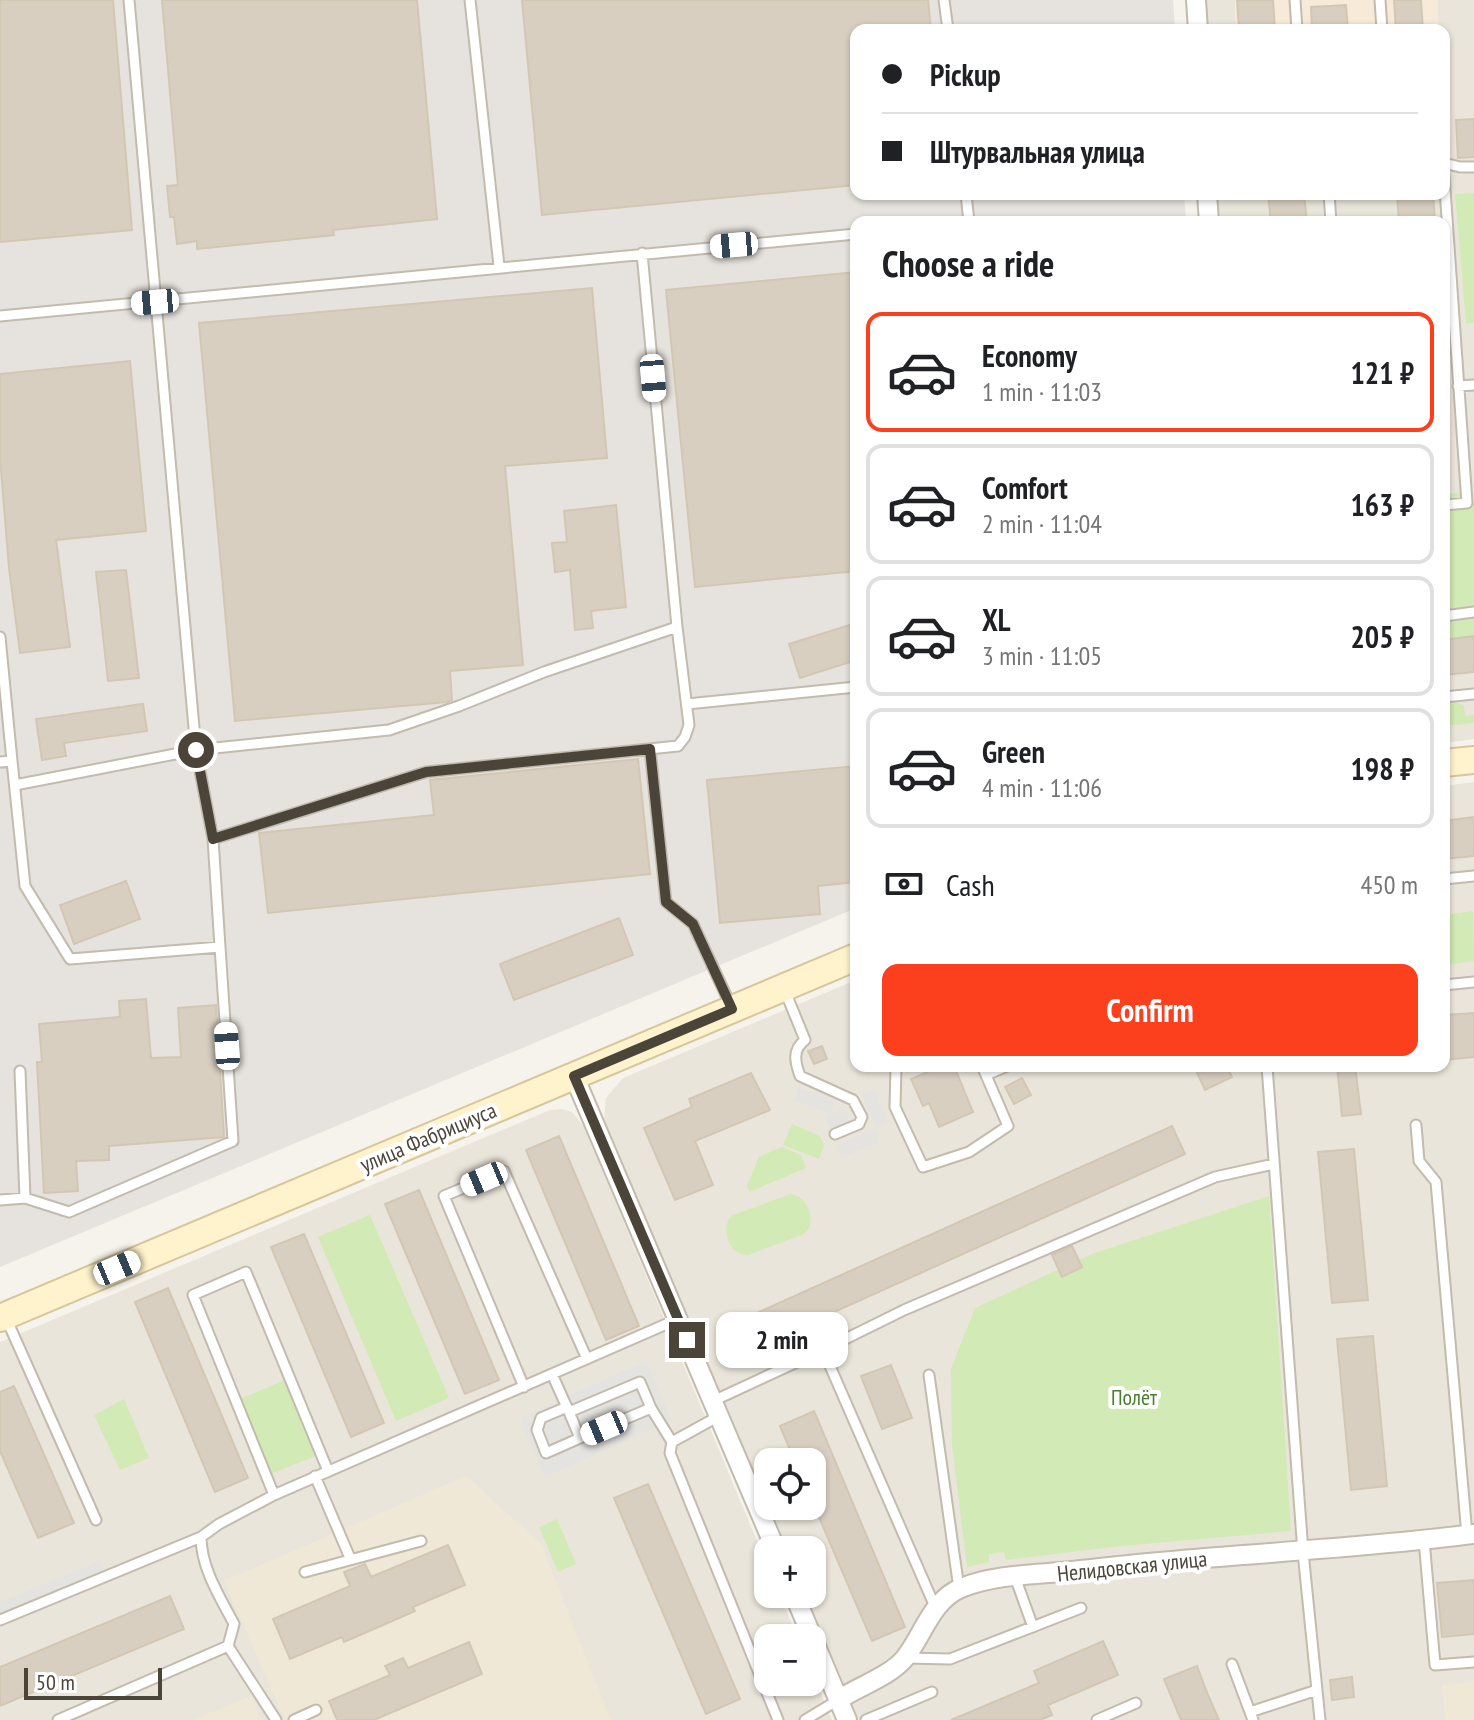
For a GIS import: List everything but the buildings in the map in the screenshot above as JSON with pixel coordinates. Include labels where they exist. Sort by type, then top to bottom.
[{"type":"main road","points":[[1450,762],[1474,760]]},
{"type":"main road","name":"улица Фабрициуса","points":[[2,1317],[850,961]]},
{"type":"street","points":[[1196,0],[1198,24]]},
{"type":"street","points":[[574,1076],[770,1536]]},
{"type":"street","name":"Нелидовская улица","points":[[838,1700],[894,1668],[905,1658],[936,1609],[959,1589],[987,1580],[1471,1534]]},
{"type":"street","points":[[800,1608],[847,1720]]},
{"type":"lane","points":[[0,1200],[25,1198],[69,1212],[233,1141],[213,839],[196,750],[129,0]]},
{"type":"lane","points":[[470,0],[499,266]]},
{"type":"lane","points":[[944,0],[947,24]]},
{"type":"lane","points":[[1295,0],[1297,24]]},
{"type":"lane","points":[[1380,0],[1382,24]]},
{"type":"lane","points":[[1450,164],[1474,167]]},
{"type":"lane","points":[[0,316],[850,235]]},
{"type":"lane","points":[[213,839],[426,772],[678,746],[685,737],[689,725],[642,253]]},
{"type":"lane","points":[[1450,262],[1467,503],[1450,504]]},
{"type":"lane","points":[[1450,348],[1456,348]]},
{"type":"lane","points":[[1458,386],[1474,385]]},
{"type":"lane","points":[[1450,615],[1474,612]]},
{"type":"lane","points":[[15,785],[196,750],[389,730],[544,672],[677,627]]},
{"type":"lane","points":[[0,637],[25,886],[70,959],[220,947]]},
{"type":"lane","points":[[687,704],[850,688]]},
{"type":"lane","points":[[1450,696],[1474,694]]},
{"type":"lane","points":[[650,749],[666,902],[693,924],[732,1009]]},
{"type":"lane","points":[[0,762],[12,761]]},
{"type":"lane","points":[[1450,878],[1474,876]]},
{"type":"lane","points":[[1450,984],[1474,982]]},
{"type":"lane","points":[[784,987],[805,1040],[795,1053],[801,1077],[853,1100],[862,1117],[859,1124],[835,1134]]},
{"type":"lane","points":[[20,1071],[25,1198]]},
{"type":"lane","points":[[896,1072],[895,1107],[923,1167],[969,1152],[1008,1126],[985,1072]]},
{"type":"lane","points":[[1267,1072],[1303,1552],[1320,1720]]},
{"type":"lane","points":[[1416,1125],[1419,1161],[1436,1182],[1471,1534]]},
{"type":"lane","points":[[778,1720],[670,1453],[672,1442],[716,1408],[904,1310],[1215,1177],[1274,1164]]},
{"type":"lane","points":[[524,1387],[444,1196],[504,1171],[587,1359]]},
{"type":"lane","points":[[274,1495],[193,1295],[246,1272],[328,1471]]},
{"type":"lane","points":[[2,1317],[96,1520]]},
{"type":"lane","points":[[0,1620],[201,1537],[219,1524],[315,1476],[678,1319]]},
{"type":"lane","points":[[823,1350],[936,1609]]},
{"type":"lane","points":[[552,1374],[580,1438]]},
{"type":"lane","points":[[929,1375],[959,1589]]},
{"type":"lane","points":[[651,1408],[546,1453],[537,1430],[541,1418],[640,1382],[651,1408],[672,1442]]},
{"type":"lane","points":[[315,1476],[350,1558]]},
{"type":"lane","points":[[201,1537],[201,1551],[207,1570],[234,1624],[228,1646],[275,1719]]},
{"type":"lane","points":[[1424,1539],[1435,1665],[1474,1662]]},
{"type":"lane","points":[[305,1572],[421,1541]]},
{"type":"lane","points":[[1015,1577],[1033,1627]]},
{"type":"lane","points":[[905,1658],[950,1659],[1081,1608]]},
{"type":"lane","points":[[58,1720],[228,1646]]},
{"type":"lane","points":[[1232,1664],[1252,1716],[1317,1690]]},
{"type":"lane","points":[[866,1720],[932,1692]]},
{"type":"lane","points":[[805,1720],[838,1700]]},
{"type":"lane","points":[[1097,1720],[1136,1703]]},
{"type":"lane","points":[[294,1720],[316,1710]]},
{"type":"shaded area","points":[[0,0],[1173,0],[1175,24],[850,24],[850,200],[1184,200],[1186,216],[850,216],[850,911],[0,1267]]},
{"type":"shaded area","points":[[1205,0],[1235,0],[1236,24],[1207,24]]},
{"type":"shaded area","points":[[1235,0],[1438,0],[1438,24],[1236,24]]},
{"type":"shaded area","points":[[1438,0],[1474,0],[1474,739],[1450,742],[1450,216],[1219,216],[1217,200],[1450,200],[1450,24],[1438,24]]},
{"type":"shaded area","points":[[1474,782],[1474,1720],[859,1720],[826,1642],[826,1624],[819,1624],[812,1608],[826,1608],[826,1536],[782,1536],[775,1520],[826,1520],[826,1448],[754,1448],[754,1470],[604,1121],[606,1098],[623,1078],[850,983],[850,1072],[1450,1072],[1450,785]]},
{"type":"shaded area","points":[[799,1087],[835,1101],[830,1114],[845,1109],[850,1122],[830,1130],[824,1117],[829,1114],[794,1100]]},
{"type":"shaded area","points":[[875,1089],[888,1122],[875,1127],[862,1094]]},
{"type":"shaded area","points":[[550,1110],[572,1112],[584,1127],[755,1536],[754,1608],[785,1608],[792,1624],[754,1624],[754,1696],[822,1696],[832,1720],[0,1720],[0,1342]]},
{"type":"shaded area","points":[[875,1128],[881,1142],[841,1158],[836,1145]]},
{"type":"shaded area","points":[[646,1361],[672,1420],[545,1477],[519,1418]]},
{"type":"shaded area","points":[[466,1476],[541,1544],[611,1720],[285,1720],[224,1581]]},
{"type":"shaded area","points":[[101,1561],[106,1573],[0,1617],[0,1602]]},
{"type":"shaded area","points":[[1474,1682],[1474,1720],[1445,1720],[1442,1685]]},
{"type":"shaded area","points":[[251,1696],[262,1720],[193,1720]]},
{"type":"green space","points":[[1474,193],[1474,323],[1466,323],[1455,194]]},
{"type":"green space","points":[[1450,493],[1472,494],[1474,502],[1474,606],[1450,608]]},
{"type":"green space","points":[[1474,618],[1474,636],[1450,639],[1450,621]]},
{"type":"green space","points":[[1450,701],[1464,706],[1465,716],[1474,715],[1474,723],[1450,725]]},
{"type":"green space","points":[[1473,911],[1474,961],[1450,964],[1450,914]]},
{"type":"green space","points":[[792,1124],[820,1136],[824,1146],[819,1159],[783,1145]]},
{"type":"green space","points":[[782,1147],[801,1155],[806,1168],[749,1192],[747,1186],[759,1157]]},
{"type":"green space","points":[[790,1194],[802,1199],[809,1210],[810,1223],[804,1234],[748,1255],[731,1246],[726,1228],[731,1216]]},
{"type":"green space","name":"Полёт","points":[[1269,1196],[1291,1531],[1006,1560],[1004,1552],[989,1554],[989,1562],[967,1567],[952,1445],[951,1369],[975,1308],[1092,1254]]},
{"type":"green space","points":[[370,1215],[449,1398],[396,1421],[318,1237]]},
{"type":"green space","points":[[285,1380],[318,1455],[271,1474],[240,1399]]},
{"type":"green space","points":[[124,1399],[149,1458],[120,1470],[94,1415]]},
{"type":"green space","points":[[557,1519],[576,1564],[558,1572],[539,1527]]},
{"type":"route","points":[[196,750],[213,839],[426,772],[650,749],[666,902],[693,924],[732,1009],[574,1076],[687,1340]]}]
